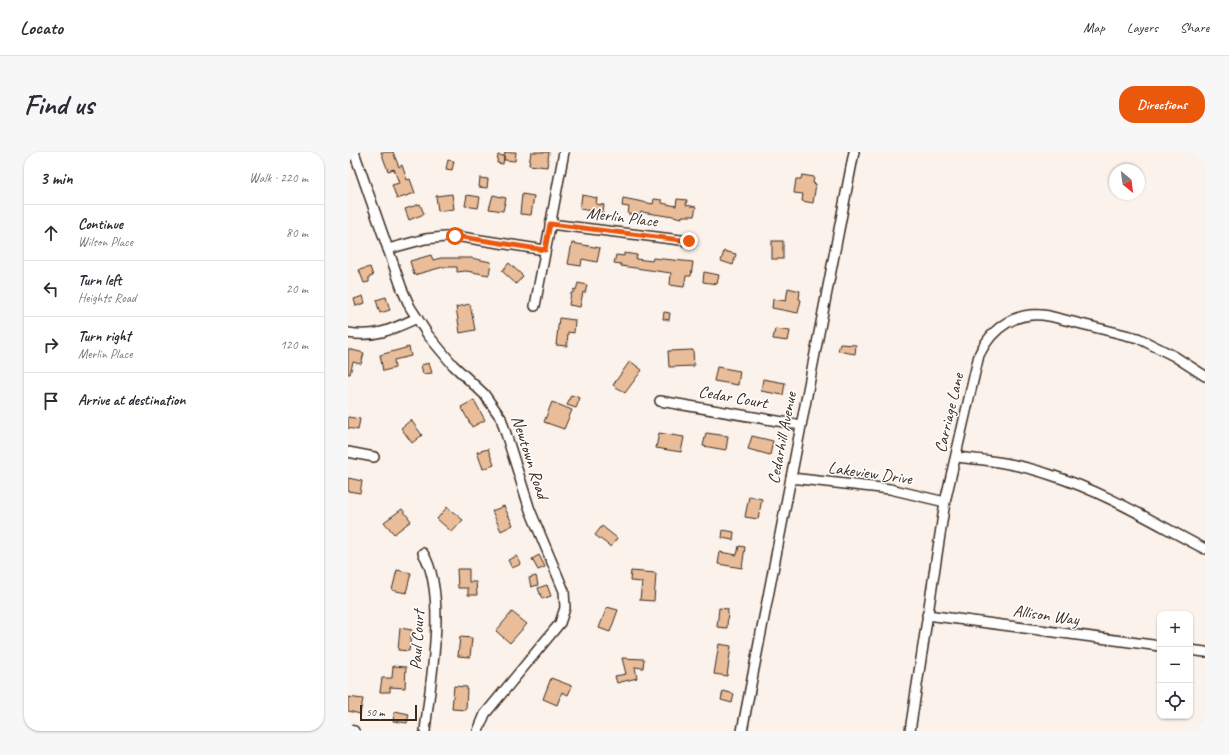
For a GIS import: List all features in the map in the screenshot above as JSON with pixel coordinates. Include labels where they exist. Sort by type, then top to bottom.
[{"type":"street","name":"Newtown Road","points":[[354,152],[402,289],[417,318],[440,350],[484,394],[501,418],[507,432],[512,455],[530,510],[564,591],[566,600],[563,617],[553,633],[485,714],[478,731]]},
{"type":"street","points":[[535,306],[564,152]]},
{"type":"street","name":"Cedarhill Avenue","points":[[742,731],[854,152]]},
{"type":"street","name":"Merlin Place","points":[[550,224],[689,241]]},
{"type":"street","points":[[388,249],[425,239],[455,236],[545,250]]},
{"type":"street","name":"Carriage Lane","points":[[910,731],[945,502],[979,355],[997,329],[1014,319],[1024,316],[1044,315],[1121,333],[1156,346],[1205,376]]},
{"type":"street","points":[[348,333],[383,333],[417,318]]},
{"type":"street","name":"Cedar Court","points":[[660,401],[801,426]]},
{"type":"street","points":[[348,452],[374,457]]},
{"type":"street","points":[[956,457],[986,459],[1016,465],[1052,475],[1081,486],[1205,549]]},
{"type":"street","name":"Lakeview Drive","points":[[791,478],[876,487],[945,502]]},
{"type":"street","name":"Paul Court","points":[[423,553],[432,575],[435,606],[434,651],[425,731]]},
{"type":"street","name":"Allison Way","points":[[928,615],[1157,646]]},
{"type":"street","points":[[1193,650],[1205,652]]},
{"type":"street","points":[[348,730],[354,731]]},
{"type":"building","points":[[381,152],[393,152],[399,167],[402,165],[407,180],[410,179],[415,193],[397,199],[392,185],[399,183],[394,169],[388,171]]},
{"type":"building","points":[[505,152],[516,152],[515,161],[504,160]]},
{"type":"building","points":[[531,152],[549,152],[547,167],[529,165]]},
{"type":"building","points":[[498,155],[504,156],[503,164],[497,163]]},
{"type":"building","points":[[448,160],[454,161],[452,170],[446,169]]},
{"type":"building","points":[[802,175],[814,177],[813,183],[816,184],[813,203],[802,201],[803,194],[794,193],[796,179],[801,179]]},
{"type":"building","points":[[480,178],[488,179],[487,188],[479,187]]},
{"type":"building","points":[[452,194],[454,209],[438,211],[436,196]]},
{"type":"building","points":[[522,194],[534,196],[531,215],[520,214]]},
{"type":"building","points":[[467,195],[480,197],[478,208],[465,206]]},
{"type":"building","points":[[493,195],[506,198],[503,211],[489,209]]},
{"type":"building","points":[[582,195],[597,198],[596,204],[604,205],[603,213],[580,209]]},
{"type":"building","points":[[623,198],[653,204],[654,199],[662,200],[662,203],[676,206],[677,199],[687,200],[686,205],[696,207],[694,216],[682,216],[682,218],[641,212],[640,215],[628,214],[629,207],[622,206]]},
{"type":"building","points":[[420,204],[424,214],[409,220],[405,209]]},
{"type":"building","points":[[772,241],[783,241],[783,259],[772,259]]},
{"type":"building","points":[[572,243],[600,248],[597,262],[582,259],[581,266],[568,264]]},
{"type":"building","points":[[724,251],[736,254],[733,265],[721,261]]},
{"type":"building","points":[[624,253],[637,255],[636,259],[652,261],[653,258],[693,262],[691,276],[686,276],[684,287],[670,285],[671,273],[621,266],[621,264],[614,263],[616,255],[624,256]]},
{"type":"building","points":[[431,255],[433,260],[441,258],[471,258],[491,262],[489,275],[466,271],[457,272],[457,267],[443,267],[414,275],[410,261]]},
{"type":"building","points":[[509,263],[523,276],[516,284],[502,271]]},
{"type":"building","points":[[370,267],[373,276],[369,277],[369,282],[364,283],[359,270]]},
{"type":"building","points":[[704,272],[719,275],[717,284],[703,282]]},
{"type":"building","points":[[578,283],[587,285],[585,293],[583,292],[580,307],[569,305],[571,293],[573,293],[574,289],[576,290]]},
{"type":"building","points":[[788,288],[800,291],[799,299],[801,300],[798,313],[772,308],[773,299],[786,301]]},
{"type":"building","points":[[363,296],[365,303],[356,306],[354,299]]},
{"type":"building","points":[[386,297],[390,310],[380,313],[376,300]]},
{"type":"building","points":[[470,304],[475,330],[460,333],[456,307]]},
{"type":"building","points":[[664,312],[670,313],[669,320],[663,319]]},
{"type":"building","points":[[559,318],[575,320],[574,333],[568,332],[567,346],[556,345]]},
{"type":"building","points":[[775,329],[790,331],[788,341],[773,339]]},
{"type":"building","points":[[840,344],[856,345],[855,354],[838,351]]},
{"type":"building","points":[[409,347],[411,356],[394,360],[395,368],[383,371],[380,355]]},
{"type":"building","points":[[348,349],[364,353],[361,364],[353,362],[350,374],[348,374]]},
{"type":"building","points":[[693,350],[694,366],[669,367],[668,351]]},
{"type":"building","points":[[630,361],[642,370],[625,393],[613,385]]},
{"type":"building","points":[[429,363],[432,373],[423,374],[421,365]]},
{"type":"building","points":[[717,367],[740,371],[738,385],[714,381]]},
{"type":"building","points":[[763,379],[785,383],[783,395],[761,391]]},
{"type":"building","points":[[571,395],[580,398],[576,408],[567,405]]},
{"type":"building","points":[[474,400],[485,420],[472,427],[461,407]]},
{"type":"building","points":[[552,402],[572,410],[564,429],[544,422]]},
{"type":"building","points":[[348,417],[360,419],[358,430],[348,428]]},
{"type":"building","points":[[411,420],[422,435],[412,443],[401,428]]},
{"type":"building","points":[[659,433],[684,437],[681,452],[656,448]]},
{"type":"building","points":[[706,433],[728,436],[726,450],[703,446]]},
{"type":"building","points":[[752,436],[773,441],[770,455],[748,449]]},
{"type":"building","points":[[488,449],[494,465],[483,469],[477,452]]},
{"type":"building","points":[[348,478],[362,481],[360,493],[348,491]]},
{"type":"building","points":[[749,496],[762,499],[758,519],[745,517]]},
{"type":"building","points":[[504,506],[513,525],[501,531],[492,511]]},
{"type":"building","points":[[447,507],[463,520],[452,532],[437,519]]},
{"type":"building","points":[[402,509],[411,521],[394,534],[384,522]]},
{"type":"building","points":[[602,526],[617,538],[611,547],[595,535]]},
{"type":"building","points":[[723,530],[734,532],[733,540],[722,538]]},
{"type":"building","points":[[739,546],[745,547],[742,568],[718,564],[720,552],[737,555]]},
{"type":"building","points":[[539,555],[545,567],[538,570],[532,559]]},
{"type":"building","points":[[517,556],[521,564],[512,568],[508,560]]},
{"type":"building","points":[[457,569],[469,569],[469,582],[476,582],[477,595],[468,595],[468,588],[458,588]]},
{"type":"building","points":[[397,570],[411,573],[406,593],[392,590]]},
{"type":"building","points":[[631,571],[656,573],[654,601],[640,600],[642,582],[630,581]]},
{"type":"building","points":[[536,576],[538,585],[531,587],[529,578]]},
{"type":"building","points":[[547,585],[551,596],[542,599],[538,588]]},
{"type":"building","points":[[607,607],[618,610],[610,632],[599,628]]},
{"type":"building","points":[[719,608],[728,609],[727,628],[717,627]]},
{"type":"building","points":[[512,612],[527,624],[510,643],[496,631]]},
{"type":"building","points":[[400,628],[412,630],[409,651],[398,650]]},
{"type":"building","points":[[460,637],[472,638],[470,657],[458,656]]},
{"type":"building","points":[[719,644],[731,646],[727,676],[714,674]]},
{"type":"building","points":[[622,658],[644,659],[643,668],[635,667],[637,678],[617,683],[615,676],[626,674]]},
{"type":"building","points":[[393,666],[406,667],[405,688],[390,687],[390,692],[380,692],[382,678],[392,678]]},
{"type":"building","points":[[551,678],[572,686],[568,695],[562,692],[557,705],[543,699]]},
{"type":"building","points":[[454,686],[467,687],[466,710],[452,709]]},
{"type":"building","points":[[723,691],[734,694],[732,703],[721,700]]},
{"type":"building","points":[[348,697],[363,699],[360,714],[348,711]]},
{"type":"building","points":[[395,711],[409,714],[407,723],[393,721]]},
{"type":"route","points":[[455,236],[545,250],[550,224],[689,241]]}]
